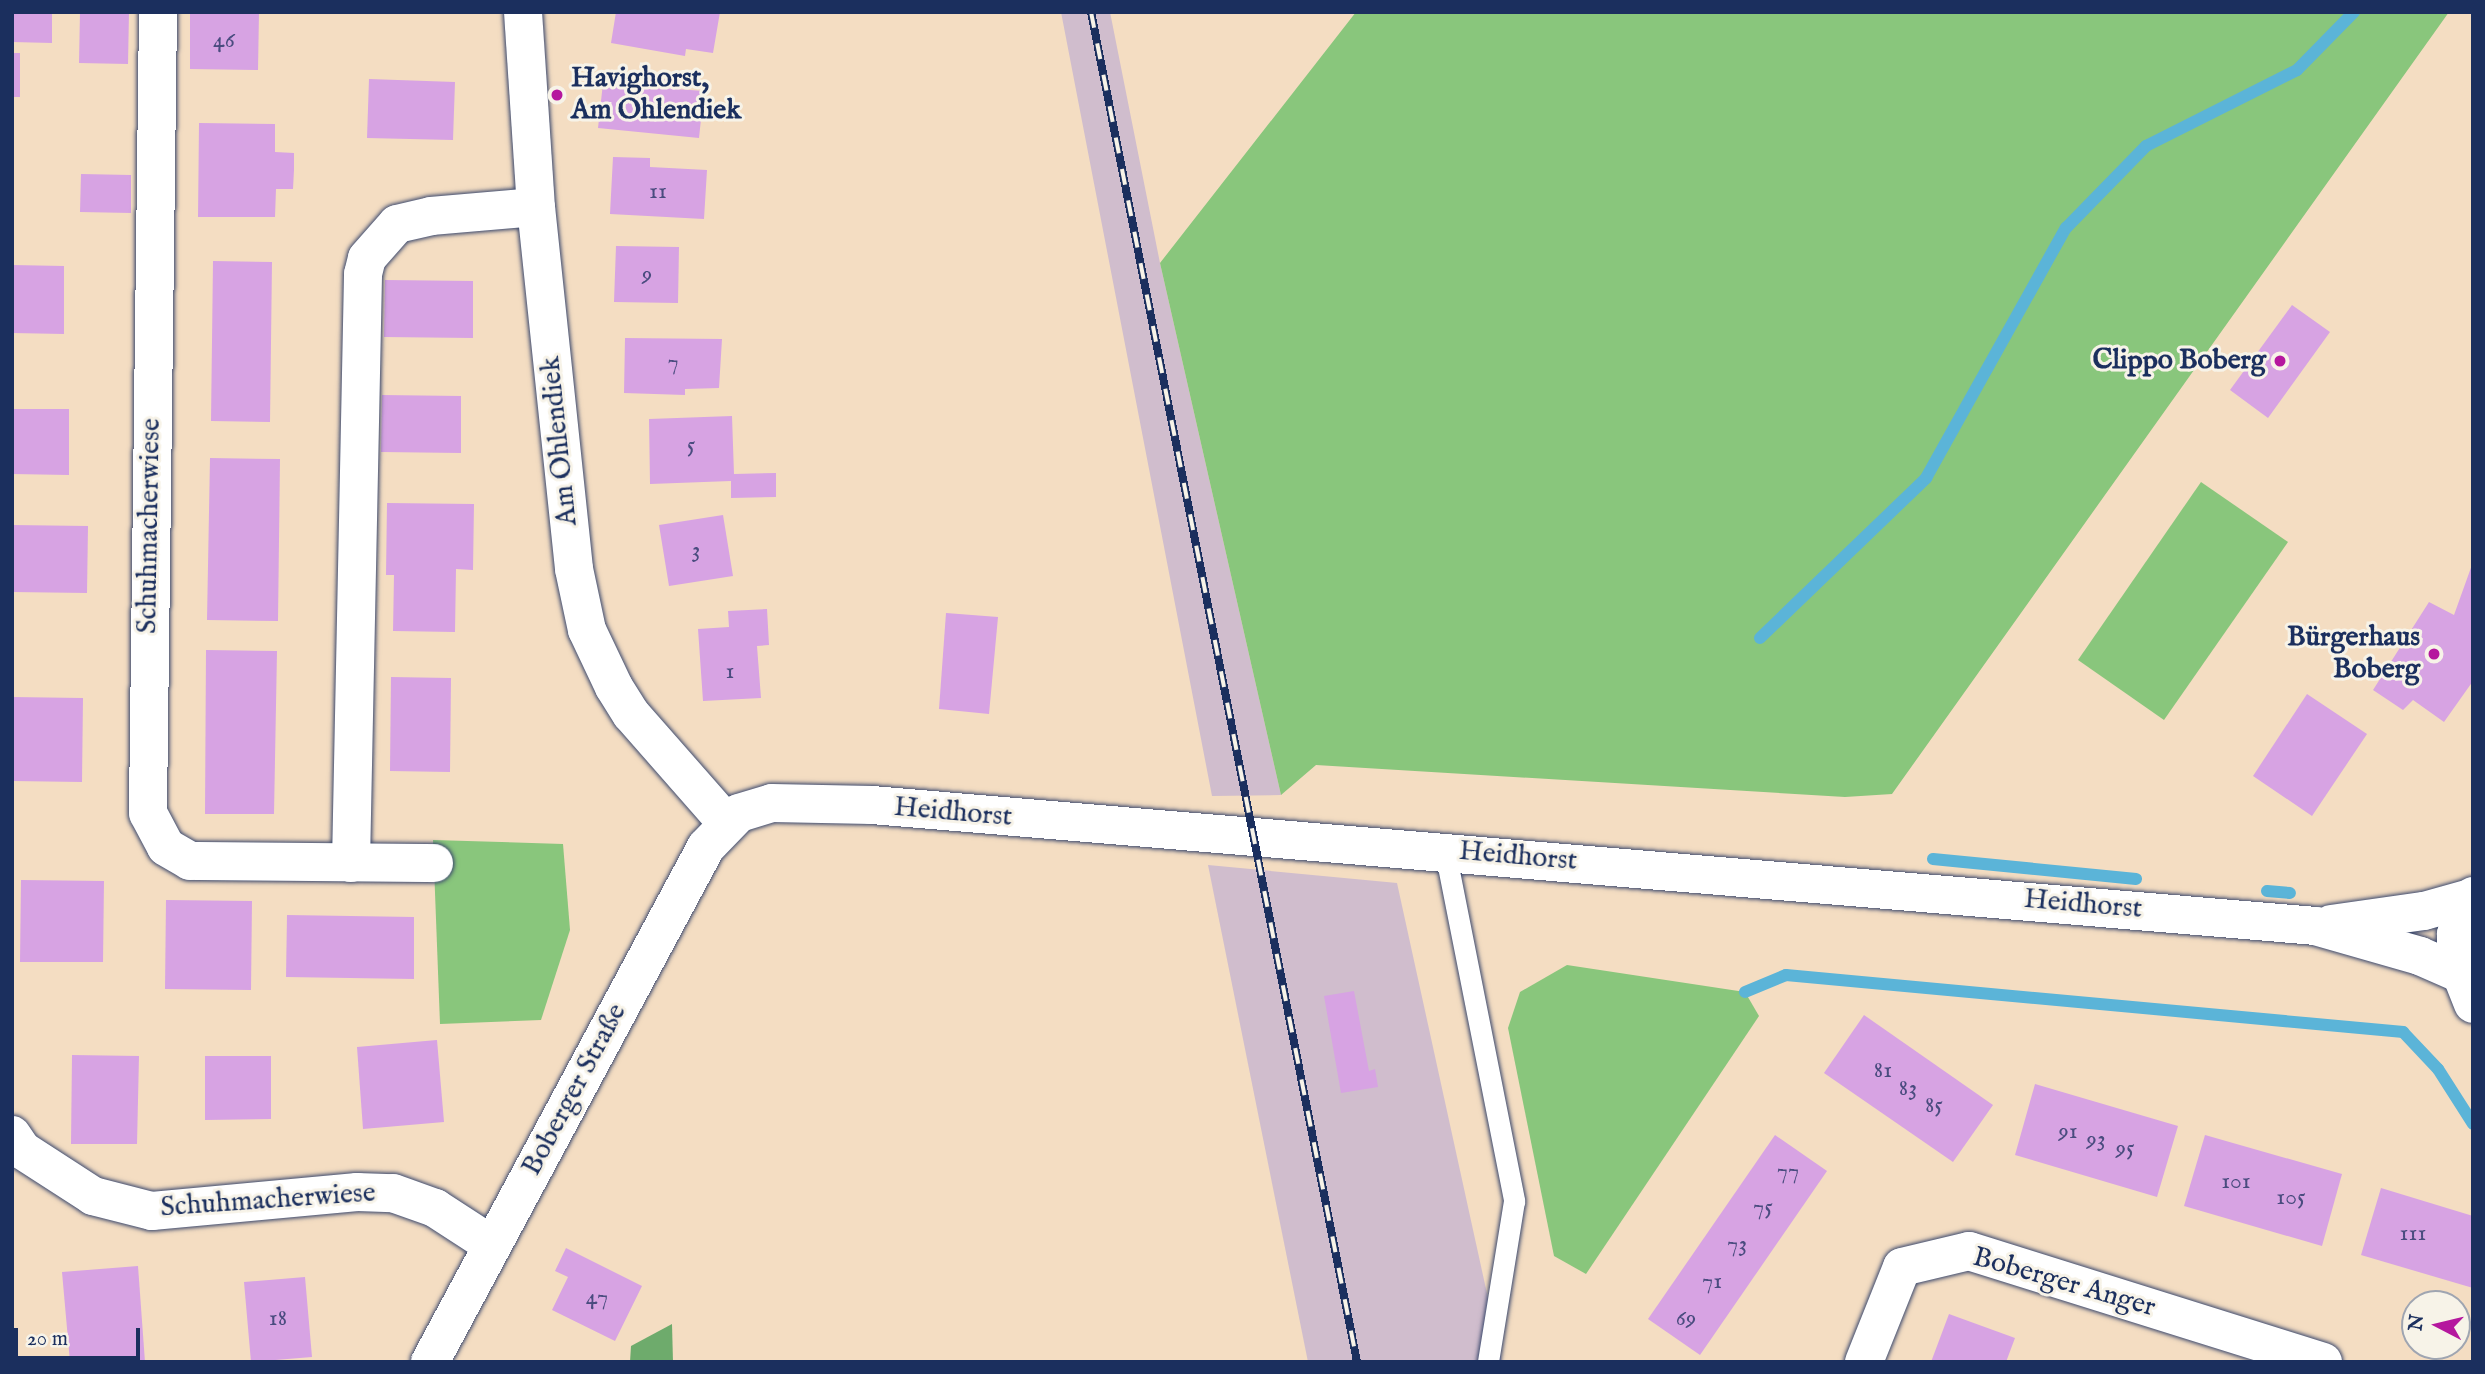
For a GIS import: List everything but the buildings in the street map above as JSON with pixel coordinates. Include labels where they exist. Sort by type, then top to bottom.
[{"type":"street","name":"Schuhmacherwiese","points":[[158,12],[148,813],[166,847],[190,861],[434,863]]},
{"type":"street","name":"Am Ohlendiek","points":[[523,12],[536,207],[574,569],[587,630],[608,677],[631,714],[726,822]]},
{"type":"street","points":[[351,863],[363,274],[367,258],[397,224],[431,216],[536,207]]},
{"type":"street","name":"Heidhorst","points":[[726,822],[753,807],[821,802],[1255,840],[1445,851],[2315,926],[2420,956],[2466,988]]},
{"type":"street","name":"Boberger Straße","points":[[430,1362],[706,847],[726,822]]},
{"type":"street","name":"Heidhorst","points":[[2315,926],[2424,911],[2472,897]]},
{"type":"street","name":"Heidhorst","points":[[2466,988],[2456,934],[2472,897]]},
{"type":"street","name":"Schuhmacherwiese","points":[[12,1135],[22,1150],[93,1196],[152,1211],[357,1192],[393,1193],[435,1208],[492,1245]]},
{"type":"street","name":"Boberger Anger","points":[[1864,1362],[1902,1267],[1969,1251],[2323,1362]]},
{"type":"lane","points":[[1445,851],[1514,1201],[1488,1362]]},
{"type":"shaded area","points":[[1061,12],[1110,12],[1160,263],[1281,795],[1212,796]]},
{"type":"shaded area","points":[[1208,865],[1397,883],[1502,1362],[1308,1362]]},
{"type":"green space","points":[[1356,12],[2449,12],[1892,794],[1845,797],[1316,765],[1281,795],[1160,263]]},
{"type":"green space","points":[[2201,482],[2288,542],[2164,720],[2078,660]]},
{"type":"green space","points":[[433,840],[563,844],[570,930],[541,1020],[440,1024]]},
{"type":"green space","points":[[1567,965],[1745,992],[1759,1016],[1586,1274],[1554,1256],[1508,1028],[1520,992]]},
{"type":"green space","points":[[672,1324],[673,1362],[630,1362],[631,1346]]},
{"type":"waterway","points":[[1760,638],[1926,478],[2066,228],[2146,146],[2297,70],[2354,12]]},
{"type":"waterway","points":[[1933,859],[2136,879]]},
{"type":"waterway","points":[[2267,891],[2290,893]]},
{"type":"waterway","points":[[1745,992],[1786,975],[2403,1032],[2438,1069],[2473,1124]]},
{"type":"railway","points":[[1091,12],[1357,1362]]},
{"type":"place","name":"Havighorst, Am Ohlendiek","points":[[557,95]]},
{"type":"place","name":"Clippo Boberg","points":[[2280,361]]},
{"type":"place","name":"Bürgerhaus Boberg","points":[[2434,654]]}]
